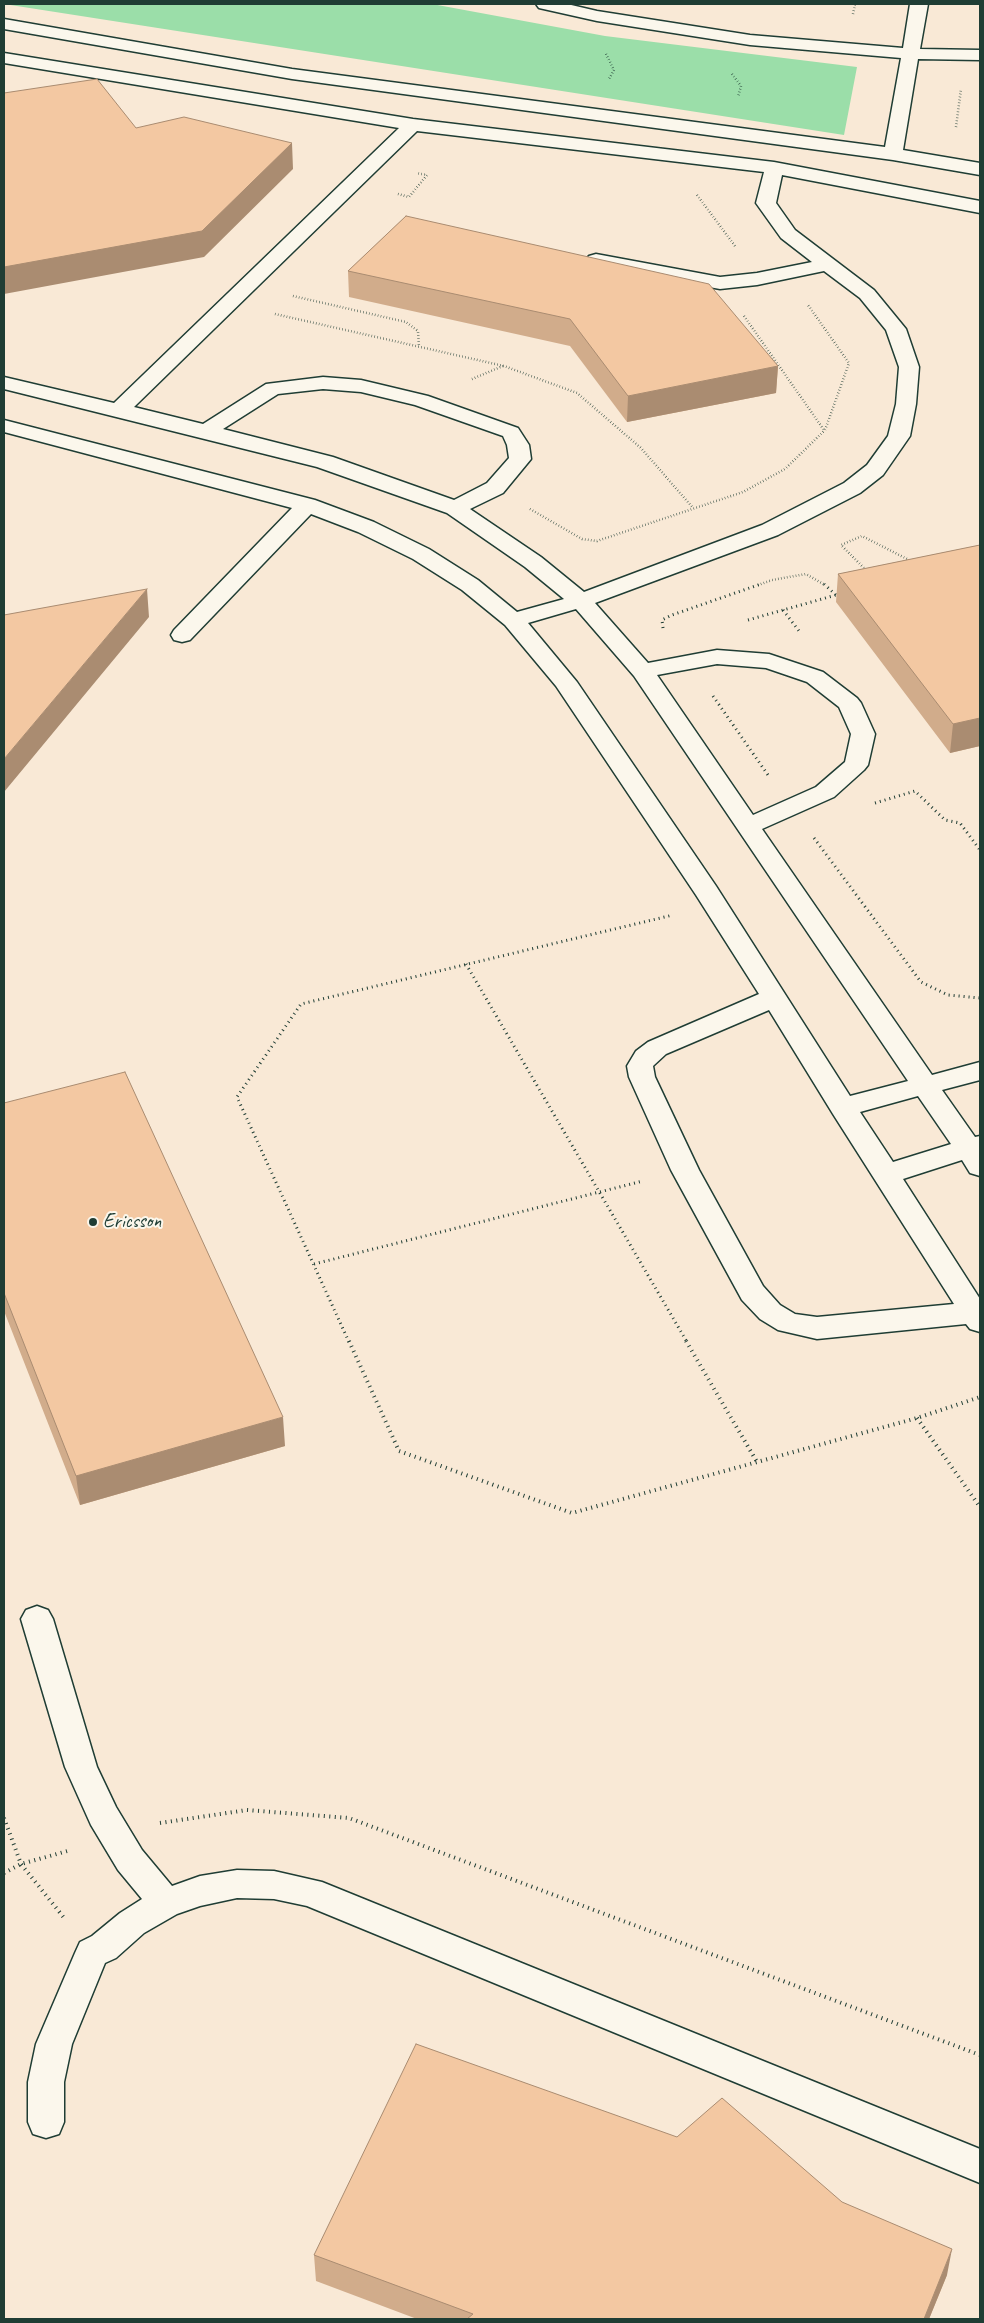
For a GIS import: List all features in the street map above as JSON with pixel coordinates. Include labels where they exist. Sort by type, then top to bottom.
[{"type":"street","points":[[545,4],[597,16],[750,40],[911,54],[980,56]]},
{"type":"street","points":[[893,154],[919,4]]},
{"type":"street","points":[[4,24],[292,74],[893,154],[980,169]]},
{"type":"street","points":[[4,58],[413,125],[774,168],[980,207]]},
{"type":"street","points":[[118,410],[413,125]]},
{"type":"street","points":[[513,620],[581,601],[770,530],[852,488],[876,470],[899,436],[906,404],[909,367],[896,329],[867,294],[788,234],[766,203],[774,168]]},
{"type":"street","points":[[579,256],[720,283],[786,274],[828,264]]},
{"type":"street","points":[[4,383],[206,431],[325,462],[455,508],[533,562],[581,601],[642,671],[925,1085],[976,1153],[886,1174]]},
{"type":"street","points":[[206,431],[272,388],[323,383],[361,386],[421,400],[511,432],[518,445],[520,458],[495,488],[455,508]]},
{"type":"street","points":[[4,426],[307,505],[366,527],[420,554],[470,585],[513,620],[564,682],[715,905],[977,1317],[817,1328],[788,1323],[770,1312],[752,1293],[685,1170],[642,1077],[640,1066],[645,1057],[657,1048],[774,998]]},
{"type":"street","points":[[182,635],[307,505]]},
{"type":"street","points":[[642,671],[717,658],[769,661],[816,677],[849,703],[863,734],[856,765],[825,792],[748,826]]},
{"type":"street","points":[[843,1107],[980,1071]]},
{"type":"street","points":[[37,1619],[81,1767],[103,1814],[130,1860],[164,1903]]},
{"type":"street","points":[[46,2122],[46,2082],[54,2044],[92,1953],[104,1947],[132,1922],[164,1903],[200,1891],[237,1884],[274,1884],[310,1892],[980,2166]]},
{"type":"path","points":[[560,109],[608,81],[614,70],[604,49],[606,41],[622,29],[640,23]]},
{"type":"path","points":[[685,126],[723,110],[738,98],[741,86],[724,57],[750,40]]},
{"type":"path","points":[[962,84],[956,128],[962,132]]},
{"type":"path","points":[[395,193],[409,197],[427,175],[410,172]]},
{"type":"path","points":[[692,189],[727,234],[757,279]]},
{"type":"path","points":[[495,488],[582,539],[597,541],[743,492],[785,469],[825,430],[849,363],[786,274]]},
{"type":"path","points":[[720,283],[825,430]]},
{"type":"path","points":[[284,294],[406,322],[415,326],[418,331],[420,347]]},
{"type":"path","points":[[869,573],[841,545],[862,536],[918,564]]},
{"type":"path","points":[[836,595],[822,582],[806,574],[772,580],[672,614],[662,620],[663,629],[689,662],[790,807],[921,982],[948,995],[980,998]]},
{"type":"path","points":[[746,620],[845,593]]},
{"type":"path","points":[[868,805],[915,791],[945,820],[960,823],[980,850]]},
{"type":"path","points":[[715,905],[301,1004],[237,1096],[399,1451],[572,1513],[917,1418],[980,1397]]},
{"type":"path","points":[[466,964],[757,1462]]},
{"type":"path","points":[[314,1264],[685,1170]]},
{"type":"path","points":[[917,1418],[980,1507]]},
{"type":"path","points":[[4,1873],[21,1864],[176,1819],[247,1810],[349,1818],[980,2055]]},
{"type":"path","points":[[4,1818],[21,1864],[92,1953]]},
{"type":"shaded area","points":[[4,4],[980,4],[980,2319],[4,2319]]},
{"type":"green space","points":[[4,4],[432,4],[605,36],[857,67],[844,135]]},
{"type":"building","points":[[97,79],[136,128],[184,117],[292,143],[202,231],[4,267],[4,93]]},
{"type":"building","points":[[406,216],[709,284],[778,366],[628,396],[570,319],[348,271]]},
{"type":"building","points":[[980,545],[980,718],[953,724],[838,574]]},
{"type":"building","points":[[147,589],[4,759],[4,615]]},
{"type":"building","name":"Ericsson","points":[[125,1072],[283,1417],[76,1476],[4,1293],[4,1103]]},
{"type":"building","points":[[416,2044],[677,2137],[722,2098],[842,2202],[952,2249],[924,2319],[467,2319],[473,2314],[314,2255]]},
{"type":"place","name":"Ericsson","points":[[93,1222]]}]
